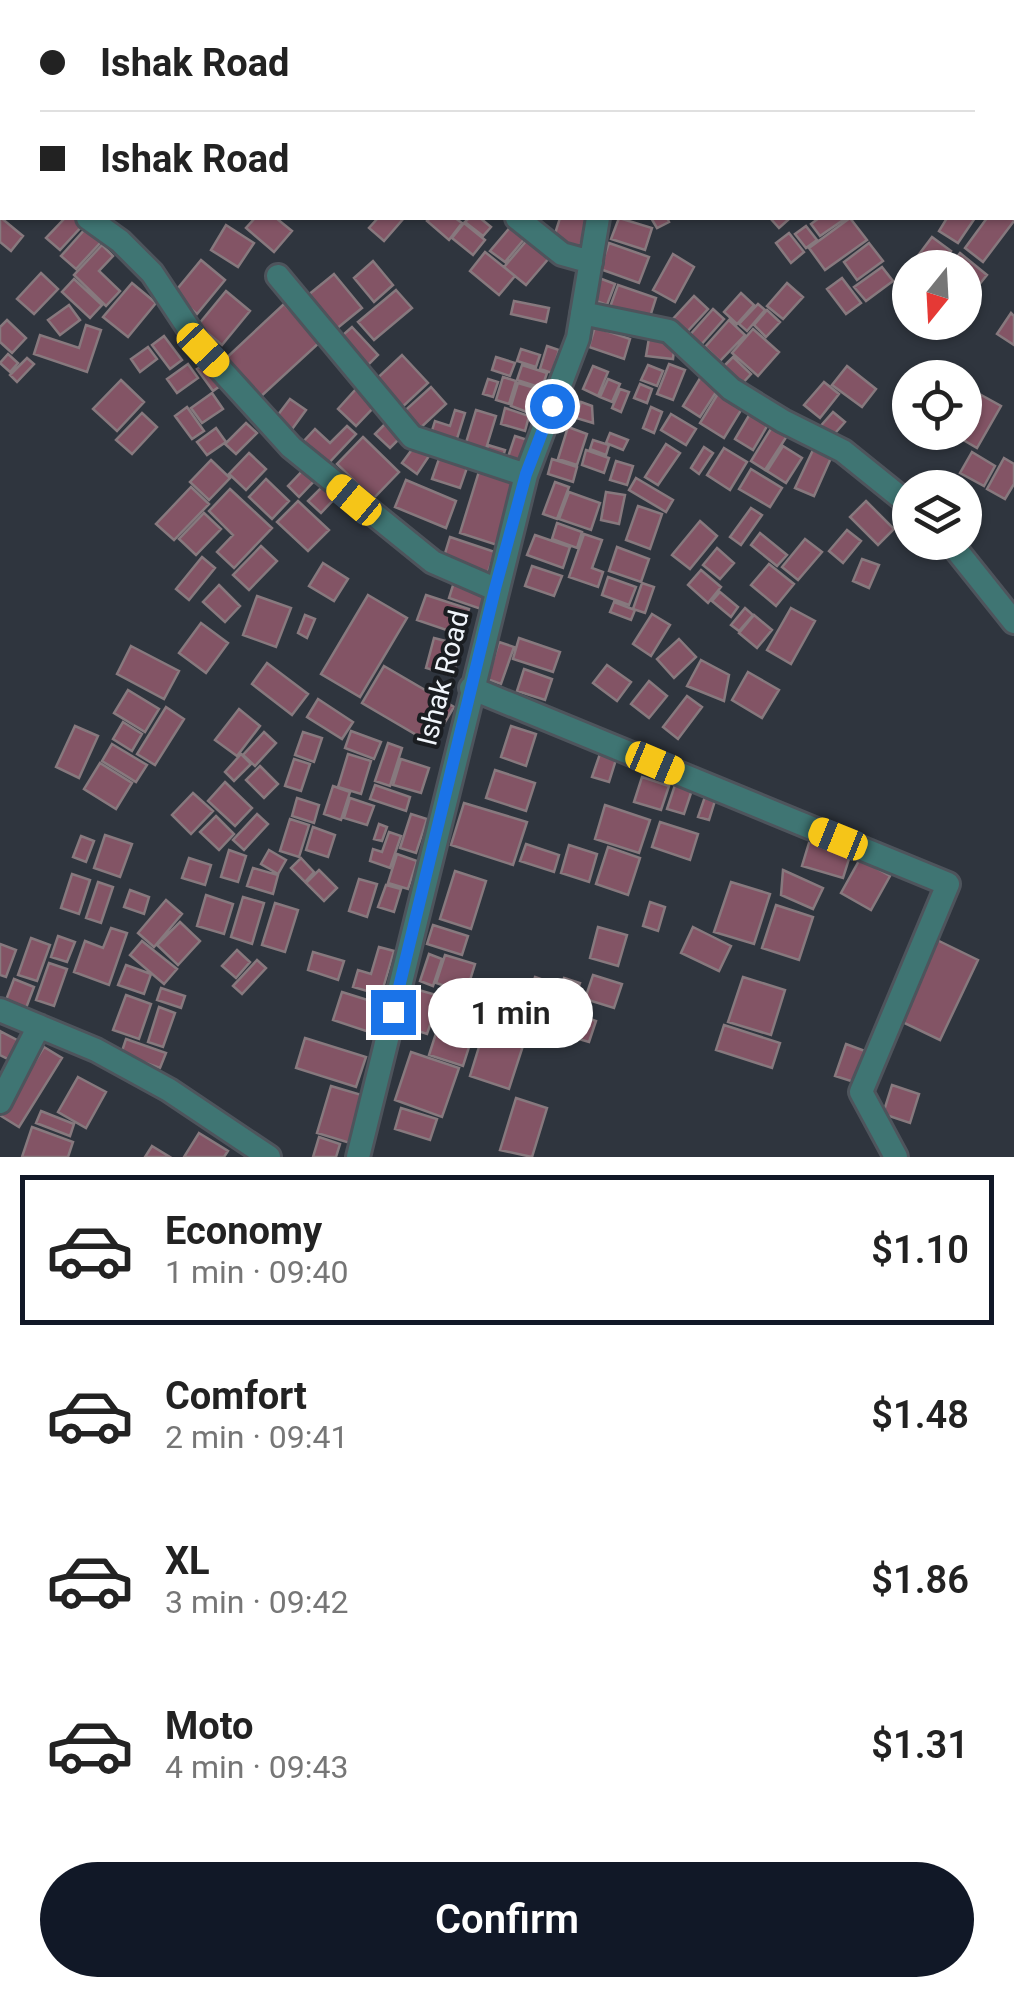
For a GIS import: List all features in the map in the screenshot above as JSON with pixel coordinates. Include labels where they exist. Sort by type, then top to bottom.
[{"type":"street","points":[[91,220],[152,273],[203,350],[291,447],[433,562],[495,589]]},
{"type":"street","points":[[520,220],[562,254],[590,262]]},
{"type":"street","name":"Ishak Road","points":[[358,1157],[495,589],[526,474],[578,338],[598,220]]},
{"type":"street","points":[[278,276],[412,437],[526,474]]},
{"type":"street","points":[[582,313],[669,331],[732,389],[783,421],[843,451],[892,490]]},
{"type":"street","points":[[964,560],[1014,622]]},
{"type":"street","points":[[471,688],[948,884],[861,1092],[896,1157]]},
{"type":"street","points":[[0,1010],[96,1050],[169,1090],[269,1157]]},
{"type":"street","points":[[0,1102],[38,1026]]},
{"type":"building","points":[[0,220],[23,236],[11,251],[0,242]]},
{"type":"building","points":[[63,220],[78,220],[83,225],[60,250],[46,238]]},
{"type":"building","points":[[253,220],[278,220],[292,231],[274,252],[246,228]]},
{"type":"building","points":[[376,220],[402,220],[384,241],[369,228]]},
{"type":"building","points":[[458,220],[462,223],[449,240],[427,221]]},
{"type":"building","points":[[482,220],[491,227],[483,236],[465,222]]},
{"type":"building","points":[[559,220],[588,220],[578,252],[552,243]]},
{"type":"building","points":[[618,220],[652,228],[645,250],[611,239]]},
{"type":"building","points":[[652,220],[668,220],[669,222],[657,228]]},
{"type":"building","points":[[772,220],[788,220],[779,228]]},
{"type":"building","points":[[816,220],[843,220],[820,236],[811,224]]},
{"type":"building","points":[[847,220],[852,220],[867,240],[825,270],[809,248]]},
{"type":"building","points":[[946,220],[974,220],[958,243],[939,231]]},
{"type":"building","points":[[986,220],[1014,220],[983,262],[982,250],[965,248]]},
{"type":"building","points":[[464,223],[485,240],[473,255],[452,238]]},
{"type":"building","points":[[226,225],[254,243],[238,267],[211,250]]},
{"type":"building","points":[[512,225],[526,237],[505,262],[490,251]]},
{"type":"building","points":[[806,226],[817,240],[806,248],[795,234]]},
{"type":"building","points":[[86,228],[101,242],[76,269],[61,256]]},
{"type":"building","points":[[789,233],[804,252],[791,263],[776,243]]},
{"type":"building","points":[[932,237],[950,250],[922,250]]},
{"type":"building","points":[[528,239],[550,257],[526,285],[504,267]]},
{"type":"building","points":[[609,243],[649,257],[639,283],[600,269]]},
{"type":"building","points":[[869,243],[883,261],[857,280],[844,262]]},
{"type":"building","points":[[102,245],[113,256],[99,271],[120,291],[106,306],[74,275]]},
{"type":"building","points":[[485,252],[515,276],[499,295],[470,271]]},
{"type":"building","points":[[673,254],[694,267],[675,302],[653,290]]},
{"type":"building","points":[[201,260],[225,280],[197,314],[173,294]]},
{"type":"building","points":[[373,261],[393,285],[374,302],[354,278]]},
{"type":"building","points":[[882,267],[892,280],[866,301],[854,287]]},
{"type":"building","points":[[41,273],[58,289],[34,314],[17,299]]},
{"type":"building","points":[[334,274],[362,308],[335,330],[307,296]]},
{"type":"building","points":[[599,278],[615,284],[607,305],[591,299]]},
{"type":"building","points":[[842,278],[861,303],[846,314],[827,289]]},
{"type":"building","points":[[74,279],[102,305],[90,318],[62,292]]},
{"type":"building","points":[[132,283],[156,303],[128,337],[103,317]]},
{"type":"building","points":[[787,283],[803,297],[783,319],[767,306]]},
{"type":"building","points":[[618,285],[656,298],[649,320],[610,307]]},
{"type":"building","points":[[396,290],[412,308],[374,340],[358,322]]},
{"type":"building","points":[[226,291],[250,311],[222,345],[198,325]]},
{"type":"building","points":[[741,293],[754,305],[737,324],[724,312]]},
{"type":"building","points":[[694,296],[708,309],[686,333],[672,320]]},
{"type":"building","points":[[514,301],[549,308],[546,322],[511,314]]},
{"type":"building","points":[[284,304],[320,342],[257,400],[222,362]]},
{"type":"building","points":[[758,304],[765,310],[747,331],[739,324]]},
{"type":"building","points":[[69,305],[80,320],[60,335],[48,320]]},
{"type":"building","points":[[713,309],[724,319],[700,346],[689,336]]},
{"type":"building","points":[[767,310],[780,322],[766,337],[754,325]]},
{"type":"building","points":[[1011,313],[1014,316],[1014,345],[997,334]]},
{"type":"building","points":[[7,320],[26,338],[12,353],[0,342],[0,327]]},
{"type":"building","points":[[729,320],[745,335],[720,361],[705,347]]},
{"type":"building","points":[[86,325],[101,330],[87,372],[34,354],[40,335],[79,348]]},
{"type":"building","points":[[352,327],[378,355],[363,370],[336,341]]},
{"type":"building","points":[[595,327],[630,339],[624,359],[589,347]]},
{"type":"building","points":[[753,329],[779,352],[758,376],[732,353]]},
{"type":"building","points":[[164,336],[182,360],[170,369],[152,345]]},
{"type":"building","points":[[649,338],[675,341],[673,359],[646,356]]},
{"type":"building","points":[[547,346],[559,350],[552,373],[540,369]]},
{"type":"building","points":[[148,347],[157,359],[140,372],[131,359]]},
{"type":"building","points":[[521,349],[540,355],[536,367],[517,361]]},
{"type":"building","points":[[8,354],[18,363],[10,372],[0,363]]},
{"type":"building","points":[[402,355],[428,383],[397,412],[371,384]]},
{"type":"building","points":[[496,357],[515,363],[510,376],[492,370]]},
{"type":"building","points":[[733,357],[751,374],[741,385],[722,368]]},
{"type":"building","points":[[27,358],[34,364],[17,382],[10,375]]},
{"type":"building","points":[[207,362],[223,384],[213,391],[197,369]]},
{"type":"building","points":[[188,364],[198,378],[177,393],[167,379]]},
{"type":"building","points":[[669,364],[685,370],[673,400],[657,394]]},
{"type":"building","points":[[522,365],[547,373],[542,388],[517,380]]},
{"type":"building","points":[[648,365],[663,371],[657,386],[641,380]]},
{"type":"building","points":[[593,366],[608,372],[598,396],[583,389]]},
{"type":"building","points":[[847,366],[876,389],[862,407],[832,385]]},
{"type":"building","points":[[702,375],[720,386],[700,417],[683,406]]},
{"type":"building","points":[[503,377],[516,381],[509,404],[496,400]]},
{"type":"building","points":[[488,379],[498,382],[493,397],[483,394]]},
{"type":"building","points":[[608,379],[620,384],[612,402],[600,397]]},
{"type":"building","points":[[121,380],[144,402],[117,431],[93,409]]},
{"type":"building","points":[[824,382],[839,394],[820,418],[804,405]]},
{"type":"building","points":[[518,383],[535,388],[527,412],[511,406]]},
{"type":"building","points":[[640,384],[652,389],[647,403],[634,398]]},
{"type":"building","points":[[431,387],[446,404],[415,433],[399,416]]},
{"type":"building","points":[[356,389],[375,406],[356,426],[338,409]]},
{"type":"building","points":[[620,389],[629,392],[621,412],[612,408]]},
{"type":"building","points":[[719,392],[743,407],[724,438],[700,423]]},
{"type":"building","points":[[212,393],[223,409],[202,423],[191,408]]},
{"type":"building","points":[[982,395],[1001,406],[982,439]]},
{"type":"building","points":[[290,399],[306,410],[290,432],[274,420]]},
{"type":"building","points":[[581,402],[592,406],[593,423],[576,418]]},
{"type":"building","points":[[187,407],[204,431],[192,439],[175,416]]},
{"type":"building","points":[[651,407],[662,412],[654,433],[643,428]]},
{"type":"building","points":[[505,408],[529,416],[525,431],[501,424]]},
{"type":"building","points":[[455,410],[465,413],[455,445],[430,437],[435,421],[450,426]]},
{"type":"building","points":[[476,410],[496,416],[485,452],[465,446]]},
{"type":"building","points":[[751,412],[769,423],[753,450],[735,439]]},
{"type":"building","points":[[833,412],[845,422],[829,440],[817,430]]},
{"type":"building","points":[[142,413],[157,427],[132,454],[116,440]]},
{"type":"building","points":[[671,414],[696,429],[686,445],[661,430]]},
{"type":"building","points":[[388,421],[403,435],[390,448],[375,434]]},
{"type":"building","points":[[246,423],[257,433],[236,454],[225,444]]},
{"type":"building","points":[[347,426],[356,434],[326,466],[302,443],[315,429],[330,443]]},
{"type":"building","points":[[568,427],[587,434],[577,465],[558,459]]},
{"type":"building","points":[[772,427],[787,436],[765,470],[751,461]]},
{"type":"building","points":[[216,428],[226,442],[207,455],[197,442]]},
{"type":"building","points":[[610,433],[628,440],[623,450],[606,443]]},
{"type":"building","points":[[515,436],[531,441],[522,471],[505,466]]},
{"type":"building","points":[[363,437],[399,472],[373,499],[337,464]]},
{"type":"building","points":[[419,440],[433,450],[417,474],[402,463]]},
{"type":"building","points":[[593,440],[609,445],[606,455],[590,449]]},
{"type":"building","points":[[666,444],[680,453],[658,485],[645,477]]},
{"type":"building","points":[[488,445],[505,450],[501,463],[485,458]]},
{"type":"building","points":[[783,446],[802,458],[786,483],[767,471]]},
{"type":"building","points":[[704,447],[713,453],[699,474],[691,468]]},
{"type":"building","points":[[724,448],[747,462],[730,490],[707,475]]},
{"type":"building","points":[[586,450],[609,458],[604,473],[582,465]]},
{"type":"building","points":[[813,450],[831,458],[814,496],[795,488]]},
{"type":"building","points":[[972,452],[995,466],[984,486],[982,470],[962,470]]},
{"type":"building","points":[[249,453],[266,469],[246,490],[229,474]]},
{"type":"building","points":[[441,453],[469,462],[460,488],[432,479]]},
{"type":"building","points":[[1004,458],[1014,464],[1014,484],[1005,499],[987,489]]},
{"type":"building","points":[[552,459],[577,467],[573,482],[548,474]]},
{"type":"building","points":[[211,460],[230,478],[209,500],[190,482]]},
{"type":"building","points":[[616,461],[633,466],[627,485],[610,480]]},
{"type":"building","points":[[481,465],[519,477],[497,545],[460,533]]},
{"type":"building","points":[[306,467],[318,477],[299,497],[288,486]]},
{"type":"building","points":[[751,469],[782,488],[770,507],[739,489]]},
{"type":"building","points":[[636,478],[673,500],[666,512],[629,490]]},
{"type":"building","points":[[266,479],[289,501],[272,519],[249,497]]},
{"type":"building","points":[[406,480],[456,501],[446,528],[395,507]]},
{"type":"building","points":[[555,482],[569,487],[557,519],[543,514]]},
{"type":"building","points":[[326,483],[338,495],[321,513],[308,501]]},
{"type":"building","points":[[191,487],[209,504],[174,540],[156,524]]},
{"type":"building","points":[[230,489],[272,528],[234,568],[217,552],[233,535],[209,511]]},
{"type":"building","points":[[569,492],[600,503],[591,530],[559,519]]},
{"type":"building","points":[[606,492],[625,495],[619,524],[601,520]]},
{"type":"building","points":[[298,501],[329,530],[308,551],[277,522]]},
{"type":"building","points":[[866,501],[892,531],[878,545],[850,517]]},
{"type":"building","points":[[638,506],[662,514],[650,549],[626,540]]},
{"type":"building","points":[[751,508],[762,515],[741,545],[730,537]]},
{"type":"building","points":[[204,513],[221,529],[196,555],[179,539]]},
{"type":"building","points":[[700,521],[717,536],[690,569],[672,555]]},
{"type":"building","points":[[557,523],[582,532],[577,548],[552,539]]},
{"type":"building","points":[[847,530],[861,541],[843,563],[829,551]]},
{"type":"building","points":[[760,533],[787,555],[777,566],[751,545]]},
{"type":"building","points":[[584,534],[602,540],[592,568],[603,572],[598,587],[569,577]]},
{"type":"building","points":[[535,535],[570,547],[563,568],[527,555]]},
{"type":"building","points":[[450,537],[495,552],[487,575],[443,560]]},
{"type":"building","points":[[805,539],[822,552],[798,580],[782,567]]},
{"type":"building","points":[[261,546],[277,561],[249,590],[233,575]]},
{"type":"building","points":[[617,547],[649,559],[641,582],[609,571]]},
{"type":"building","points":[[717,548],[734,563],[720,579],[703,565]]},
{"type":"building","points":[[202,557],[215,568],[189,600],[176,589]]},
{"type":"building","points":[[862,559],[879,565],[869,588],[853,581]]},
{"type":"building","points":[[323,563],[348,579],[334,601],[309,586]]},
{"type":"building","points":[[769,564],[794,584],[776,606],[751,585]]},
{"type":"building","points":[[532,566],[562,576],[554,596],[525,586]]},
{"type":"building","points":[[701,570],[721,587],[708,603],[688,585]]},
{"type":"building","points":[[608,577],[636,587],[629,605],[602,595]]},
{"type":"building","points":[[455,579],[488,590],[481,609],[449,598]]},
{"type":"building","points":[[642,583],[654,587],[645,613],[633,609]]},
{"type":"building","points":[[219,585],[240,606],[225,622],[203,602]]},
{"type":"building","points":[[720,592],[738,607],[731,617],[712,601]]},
{"type":"building","points":[[368,595],[407,618],[360,697],[321,674]]},
{"type":"building","points":[[426,595],[469,609],[461,635],[417,620]]},
{"type":"building","points":[[257,596],[291,608],[276,647],[243,635]]},
{"type":"building","points":[[614,602],[635,610],[631,620],[610,612]]},
{"type":"building","points":[[745,608],[753,615],[739,631],[731,625]]},
{"type":"building","points":[[791,608],[815,621],[791,664],[767,650]]},
{"type":"building","points":[[652,614],[670,625],[651,656],[633,644]]},
{"type":"building","points":[[305,615],[315,619],[307,638],[298,633]]},
{"type":"building","points":[[754,615],[772,630],[757,648],[739,633]]},
{"type":"building","points":[[201,623],[228,643],[206,673],[179,653]]},
{"type":"building","points":[[434,638],[461,645],[453,676],[426,668]]},
{"type":"building","points":[[519,638],[560,652],[553,672],[513,659]]},
{"type":"building","points":[[679,639],[696,657],[674,678],[657,659]]},
{"type":"building","points":[[499,642],[514,647],[501,684],[487,679]]},
{"type":"building","points":[[131,646],[179,671],[164,699],[117,674]]},
{"type":"building","points":[[701,660],[729,675],[724,701],[687,686]]},
{"type":"building","points":[[267,663],[308,694],[292,715],[252,684]]},
{"type":"building","points":[[607,665],[631,682],[617,701],[593,683]]},
{"type":"building","points":[[384,666],[454,707],[432,744],[362,703]]},
{"type":"building","points":[[524,669],[552,679],[545,700],[517,691]]},
{"type":"building","points":[[748,672],[779,690],[762,718],[732,700]]},
{"type":"building","points":[[649,681],[667,696],[649,718],[631,704]]},
{"type":"building","points":[[128,690],[159,709],[145,732],[114,713]]},
{"type":"building","points":[[687,696],[702,707],[678,739],[663,727]]},
{"type":"building","points":[[318,699],[353,722],[342,739],[307,717]]},
{"type":"building","points":[[166,707],[184,719],[155,765],[137,754]]},
{"type":"building","points":[[239,709],[260,726],[237,756],[215,740]]},
{"type":"building","points":[[123,722],[142,734],[132,751],[113,739]]},
{"type":"building","points":[[75,726],[98,736],[79,778],[56,767]]},
{"type":"building","points":[[511,726],[536,734],[526,766],[501,757]]},
{"type":"building","points":[[351,731],[381,742],[374,759],[345,748]]},
{"type":"building","points":[[264,732],[276,743],[255,766],[243,755]]},
{"type":"building","points":[[303,732],[322,738],[314,762],[295,755]]},
{"type":"building","points":[[388,743],[402,748],[390,786],[375,781]]},
{"type":"building","points":[[112,744],[147,765],[136,782],[102,761]]},
{"type":"building","points":[[603,745],[619,750],[609,782],[592,777]]},
{"type":"building","points":[[241,754],[251,764],[234,781],[225,772]]},
{"type":"building","points":[[348,754],[371,761],[361,794],[338,787]]},
{"type":"building","points":[[294,759],[310,764],[301,791],[285,786]]},
{"type":"building","points":[[401,759],[429,768],[421,793],[393,785]]},
{"type":"building","points":[[100,763],[132,783],[116,809],[84,789]]},
{"type":"building","points":[[260,766],[278,784],[264,798],[246,780]]},
{"type":"building","points":[[495,770],[535,783],[526,811],[486,798]]},
{"type":"building","points":[[678,776],[695,781],[684,814],[667,809]]},
{"type":"building","points":[[642,777],[669,786],[661,810],[634,802]]},
{"type":"building","points":[[225,782],[252,808],[235,826],[208,801]]},
{"type":"building","points":[[375,785],[410,797],[406,811],[370,799]]},
{"type":"building","points":[[333,786],[350,792],[341,820],[324,814]]},
{"type":"building","points":[[708,788],[718,791],[709,820],[698,817]]},
{"type":"building","points":[[193,793],[213,811],[191,834],[172,815]]},
{"type":"building","points":[[297,798],[319,805],[314,823],[292,816]]},
{"type":"building","points":[[350,798],[374,806],[367,825],[344,818]]},
{"type":"building","points":[[464,803],[527,822],[513,865],[451,845]]},
{"type":"building","points":[[605,805],[650,820],[639,853],[595,839]]},
{"type":"building","points":[[257,814],[268,824],[244,850],[233,840]]},
{"type":"building","points":[[411,814],[427,819],[416,853],[400,848]]},
{"type":"building","points":[[216,816],[234,834],[219,850],[200,832]]},
{"type":"building","points":[[290,819],[309,825],[299,857],[280,851]]},
{"type":"building","points":[[660,822],[698,834],[690,860],[652,847]]},
{"type":"building","points":[[379,824],[387,827],[382,841],[374,839]]},
{"type":"building","points":[[313,827],[335,835],[328,857],[306,850]]},
{"type":"building","points":[[389,832],[401,836],[390,868],[370,861],[373,849],[382,852]]},
{"type":"building","points":[[812,833],[853,846],[843,878],[802,866]]},
{"type":"building","points":[[105,835],[132,844],[120,877],[94,868]]},
{"type":"building","points":[[81,836],[94,841],[86,862],[73,857]]},
{"type":"building","points":[[526,844],[559,855],[554,872],[520,861]]},
{"type":"building","points":[[569,845],[597,854],[589,882],[561,873]]},
{"type":"building","points":[[608,847],[640,858],[628,895],[596,884]]},
{"type":"building","points":[[229,850],[246,856],[238,882],[221,877]]},
{"type":"building","points":[[269,850],[286,860],[278,874],[261,864]]},
{"type":"building","points":[[397,854],[417,861],[408,889],[388,883]]},
{"type":"building","points":[[189,858],[211,865],[205,885],[182,878]]},
{"type":"building","points":[[301,858],[314,872],[305,882],[291,868]]},
{"type":"building","points":[[860,859],[890,876],[871,910],[841,893]]},
{"type":"building","points":[[253,868],[278,875],[273,894],[247,886]]},
{"type":"building","points":[[319,870],[337,888],[324,901],[306,883]]},
{"type":"building","points":[[783,870],[823,888],[813,909],[781,895]]},
{"type":"building","points":[[455,871],[486,881],[471,929],[440,919]]},
{"type":"building","points":[[72,874],[90,880],[79,914],[61,908]]},
{"type":"building","points":[[359,879],[377,884],[367,917],[349,911]]},
{"type":"building","points":[[98,882],[113,887],[101,923],[86,918]]},
{"type":"building","points":[[731,882],[770,894],[754,944],[714,932]]},
{"type":"building","points":[[386,885],[401,889],[394,912],[378,907]]},
{"type":"building","points":[[130,890],[149,897],[144,914],[124,907]]},
{"type":"building","points":[[206,895],[233,904],[224,934],[197,926]]},
{"type":"building","points":[[243,897],[264,903],[252,944],[231,937]]},
{"type":"building","points":[[166,900],[182,914],[154,947],[138,933]]},
{"type":"building","points":[[650,902],[665,907],[658,931],[643,926]]},
{"type":"building","points":[[275,903],[298,910],[285,952],[262,945]]},
{"type":"building","points":[[776,905],[813,917],[799,960],[762,948]]},
{"type":"building","points":[[180,922],[200,941],[178,965],[157,945]]},
{"type":"building","points":[[433,925],[468,936],[462,955],[427,944]]},
{"type":"building","points":[[598,927],[627,935],[618,966],[590,958]]},
{"type":"building","points":[[693,927],[731,946],[719,971],[681,953]]},
{"type":"building","points":[[111,928],[127,933],[109,985],[74,972],[85,941],[103,948]]},
{"type":"building","points":[[58,936],[75,942],[67,962],[51,957]]},
{"type":"building","points":[[31,938],[50,945],[37,981],[18,975]]},
{"type":"building","points":[[937,940],[978,960],[940,1040],[898,1020]]},
{"type":"building","points":[[142,941],[177,969],[164,984],[130,955]]},
{"type":"building","points":[[0,944],[16,950],[6,977],[0,975]]},
{"type":"building","points":[[379,947],[394,951],[381,995],[353,987],[358,970],[371,974]]},
{"type":"building","points":[[237,950],[250,962],[236,978],[222,966]]},
{"type":"building","points":[[313,952],[344,961],[338,980],[308,970]]},
{"type":"building","points":[[429,954],[442,959],[433,986],[420,981]]},
{"type":"building","points":[[445,955],[475,964],[466,993],[436,983]]},
{"type":"building","points":[[257,960],[266,968],[242,994],[233,986]]},
{"type":"building","points":[[49,963],[67,969],[54,1006],[36,1000]]},
{"type":"building","points":[[126,965],[151,974],[144,994],[118,985]]},
{"type":"building","points":[[593,975],[622,984],[614,1008],[585,999]]},
{"type":"building","points":[[535,977],[558,985],[550,1009],[527,1002]]},
{"type":"building","points":[[743,977],[785,990],[771,1035],[728,1022]]},
{"type":"building","points":[[564,978],[580,983],[569,1015],[554,1010]]},
{"type":"building","points":[[14,979],[34,987],[26,1008],[6,1000]]},
{"type":"building","points":[[161,988],[185,996],[181,1008],[157,1000]]},
{"type":"building","points":[[415,989],[440,996],[427,1034],[403,1026]]},
{"type":"building","points":[[342,992],[387,1006],[378,1035],[333,1020]]},
{"type":"building","points":[[126,995],[151,1004],[139,1039],[113,1030]]},
{"type":"building","points":[[447,999],[481,1009],[463,1066],[429,1055]]},
{"type":"building","points":[[492,1005],[532,1018],[509,1089],[470,1076]]},
{"type":"building","points":[[159,1007],[175,1013],[163,1047],[148,1042]]},
{"type":"building","points":[[582,1016],[596,1021],[589,1042],[575,1038]]},
{"type":"building","points":[[724,1025],[780,1043],[772,1068],[716,1050]]},
{"type":"building","points":[[0,1031],[21,1042],[12,1061],[0,1055]]},
{"type":"building","points":[[305,1038],[366,1057],[356,1087],[296,1068]]},
{"type":"building","points":[[126,1039],[166,1053],[160,1068],[121,1054]]},
{"type":"building","points":[[846,1044],[865,1051],[854,1082],[835,1076]]},
{"type":"building","points":[[44,1047],[62,1058],[19,1127],[1,1116]]},
{"type":"building","points":[[411,1052],[459,1068],[442,1117],[395,1100]]},
{"type":"building","points":[[78,1077],[106,1092],[86,1128],[58,1112]]},
{"type":"building","points":[[892,1085],[919,1094],[910,1123],[883,1114]]},
{"type":"building","points":[[331,1086],[365,1096],[350,1143],[317,1133]]},
{"type":"building","points":[[516,1098],[547,1108],[532,1157],[500,1150]]},
{"type":"building","points":[[401,1108],[437,1119],[430,1140],[395,1129]]},
{"type":"building","points":[[41,1111],[74,1124],[70,1136],[36,1123]]},
{"type":"building","points":[[32,1127],[73,1142],[68,1157],[22,1157]]},
{"type":"building","points":[[199,1133],[228,1151],[224,1157],[184,1157]]},
{"type":"building","points":[[319,1137],[340,1144],[336,1157],[313,1157]]},
{"type":"building","points":[[152,1146],[170,1157],[145,1157]]},
{"type":"route","points":[[393,1012],[495,589],[526,474],[552,406]]}]
